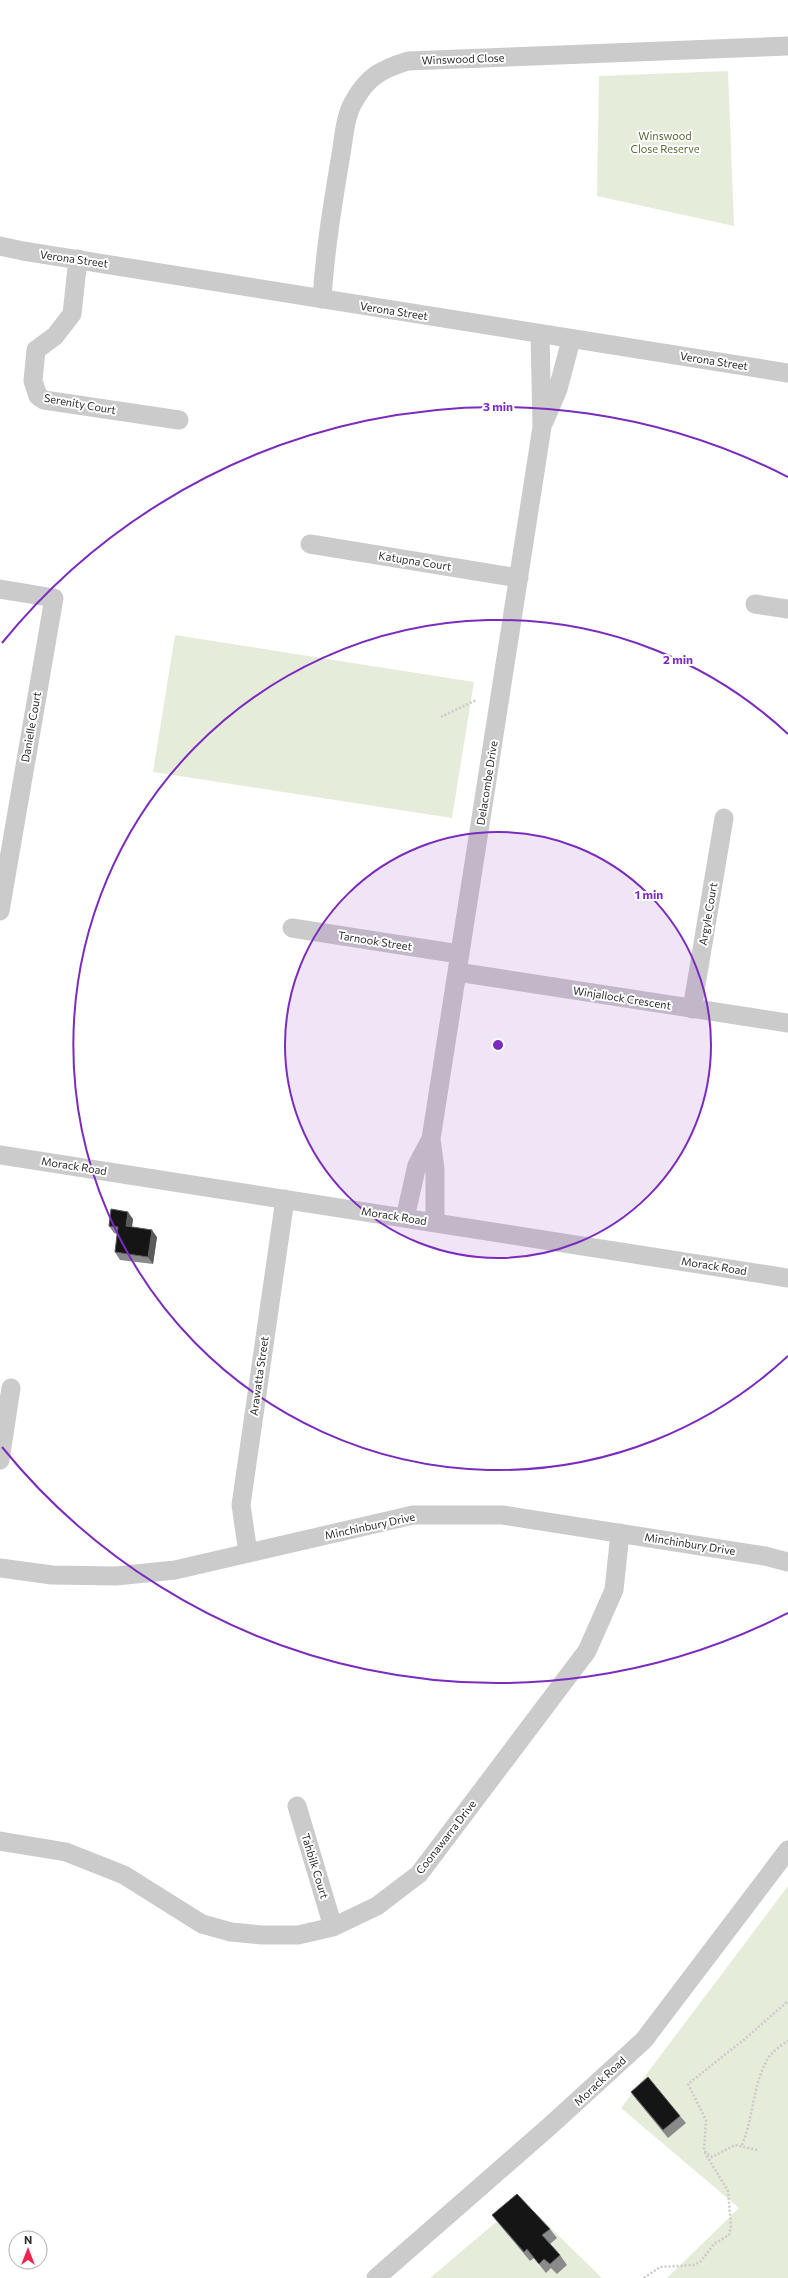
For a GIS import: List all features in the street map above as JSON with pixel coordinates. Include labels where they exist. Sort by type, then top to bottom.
[{"type":"street","name":"Winswood Close","points":[[322,299],[333,203],[347,121],[353,102],[366,84],[383,69],[408,61],[788,46]]},
{"type":"street","name":"Verona Street","points":[[0,246],[23,252],[78,259],[571,340],[788,373]]},
{"type":"street","name":"Serenity Court","points":[[78,259],[72,314],[55,336],[36,350],[34,381],[38,396],[44,400],[179,420]]},
{"type":"street","name":"Delacombe Drive","points":[[435,1222],[435,1169],[431,1138],[542,427],[540,334]]},
{"type":"street","name":"Delacombe Drive","points":[[542,427],[558,390],[571,340]]},
{"type":"street","name":"Katupna Court","points":[[310,544],[519,578]]},
{"type":"street","name":"Danielle Court","points":[[0,589],[54,598],[2,877],[0,911]]},
{"type":"street","points":[[755,604],[788,609]]},
{"type":"street","name":"Argyle Court","points":[[692,1009],[724,818]]},
{"type":"street","name":"Tarnook Street","points":[[292,928],[459,954]]},
{"type":"street","name":"Winjallock Crescent","points":[[457,972],[788,1023]]},
{"type":"street","name":"Delacombe Drive","points":[[405,1218],[417,1165],[431,1138]]},
{"type":"street","name":"Morack Road","points":[[0,1155],[788,1278]]},
{"type":"street","name":"Arawatta Street","points":[[248,1553],[241,1505],[285,1199]]},
{"type":"street","points":[[0,1460],[10,1388]]},
{"type":"street","name":"Minchinbury Drive","points":[[0,1568],[52,1575],[116,1576],[175,1570],[413,1514],[503,1514],[765,1556],[788,1562]]},
{"type":"street","name":"Coonawarra Drive","points":[[0,1841],[66,1852],[124,1875],[202,1924],[231,1932],[262,1935],[298,1935],[334,1927],[377,1906],[419,1874],[587,1651],[614,1590],[620,1532]]},
{"type":"street","name":"Tahbilk Court","points":[[297,1806],[334,1927]]},
{"type":"street","name":"Morack Road","points":[[376,2278],[551,2125],[644,2040],[788,1850]]},
{"type":"path","points":[[441,717],[476,700]]},
{"type":"path","points":[[644,2278],[660,2267],[694,2265],[701,2261],[714,2244],[729,2235],[731,2226],[728,2191],[704,2151],[706,2120],[688,2084],[746,2038],[788,2001]]},
{"type":"path","points":[[742,2145],[748,2129],[766,2062],[777,2048],[788,2041]]},
{"type":"path","points":[[704,2151],[712,2157],[735,2145],[742,2145],[748,2149],[757,2150]]},
{"type":"green space","name":"Winswood Close Reserve","points":[[728,71],[734,226],[597,196],[599,76]]},
{"type":"green space","points":[[175,635],[474,682],[452,818],[153,772]]},
{"type":"green space","points":[[788,1886],[788,2278],[667,2278],[739,2208],[621,2108]]},
{"type":"green space","points":[[522,2200],[602,2278],[430,2278]]},
{"type":"building","points":[[111,1209],[128,1212],[126,1226],[152,1230],[148,1257],[115,1252],[118,1227],[109,1226]]},
{"type":"building","points":[[648,2077],[680,2116],[663,2130],[631,2092]]},
{"type":"building","points":[[517,2194],[550,2229],[542,2235],[560,2255],[550,2264],[544,2259],[539,2264],[527,2249],[524,2252],[492,2215]]}]
